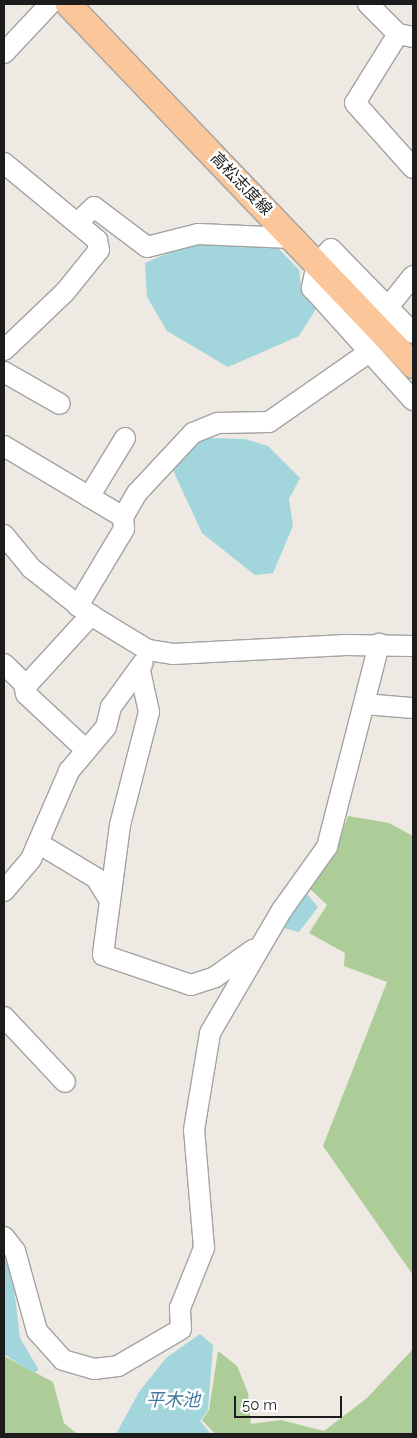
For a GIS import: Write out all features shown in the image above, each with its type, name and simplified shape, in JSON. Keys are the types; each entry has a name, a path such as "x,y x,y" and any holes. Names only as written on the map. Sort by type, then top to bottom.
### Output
{"main road":[{"name":"高松志度線","path":"68,4 413,365"}],"street":[{"path":"4,53 50,4"},
{"path":"368,4 406,35 355,103 413,168"},
{"path":"4,163 97,240 94,258 4,350"},
{"path":"77,223 94,207 147,248 198,234 292,238"},
{"path":"413,333 331,250 317,264 312,288 368,353 413,400"},
{"path":"388,307 413,276"},
{"path":"25,687 84,610 124,529 123,517 137,493 193,433 218,424 269,422 368,353"},
{"path":"4,372 60,404"},
{"path":"89,497 125,438"},
{"path":"4,446 123,517"},
{"path":"4,535 31,568 84,610 148,650 174,654 379,644 413,646"},
{"path":"4,1238 15,1251 36,1331 63,1360 94,1369 118,1366 181,1329 180,1308 204,1248 194,1130 210,1033 260,945 327,847 379,644"},
{"path":"4,891 31,859 69,771 106,727 110,707 140,671 148,650"},
{"path":"4,664 25,687 26,694 86,750"},
{"path":"140,671 149,712 120,825 102,942 103,955 110,960 191,985 215,976 260,945"},
{"path":"365,704 413,708"},
{"path":"38,843 96,878 108,897"},
{"path":"4,1017 66,1082"}],"green space":[{"path":"348,816 389,823 413,836 413,1275 323,1146 387,982 344,966 345,953 309,933 327,905 307,886 338,844"},
{"path":"413,1349 413,1434 215,1434 202,1420 209,1410 218,1351 237,1366 248,1393 251,1424 281,1420 324,1431 367,1398"},
{"path":"4,1356 53,1382 64,1423 77,1434 4,1434"}],"water":[{"path":"214,242 275,245 299,270 301,288 317,307 299,336 228,367 167,331 147,297 145,263 189,244"},
{"path":"209,438 245,439 268,446 300,478 289,499 293,526 273,573 255,575 202,533 171,466 194,443"},
{"path":"306,893 318,907 299,932 279,927"},
{"path":"4,1257 13,1279 20,1338 39,1370 33,1373 4,1354"},
{"name":"平木池","path":"200,1334 213,1345 208,1410 200,1421 211,1434 116,1434 139,1392 166,1358"}]}
